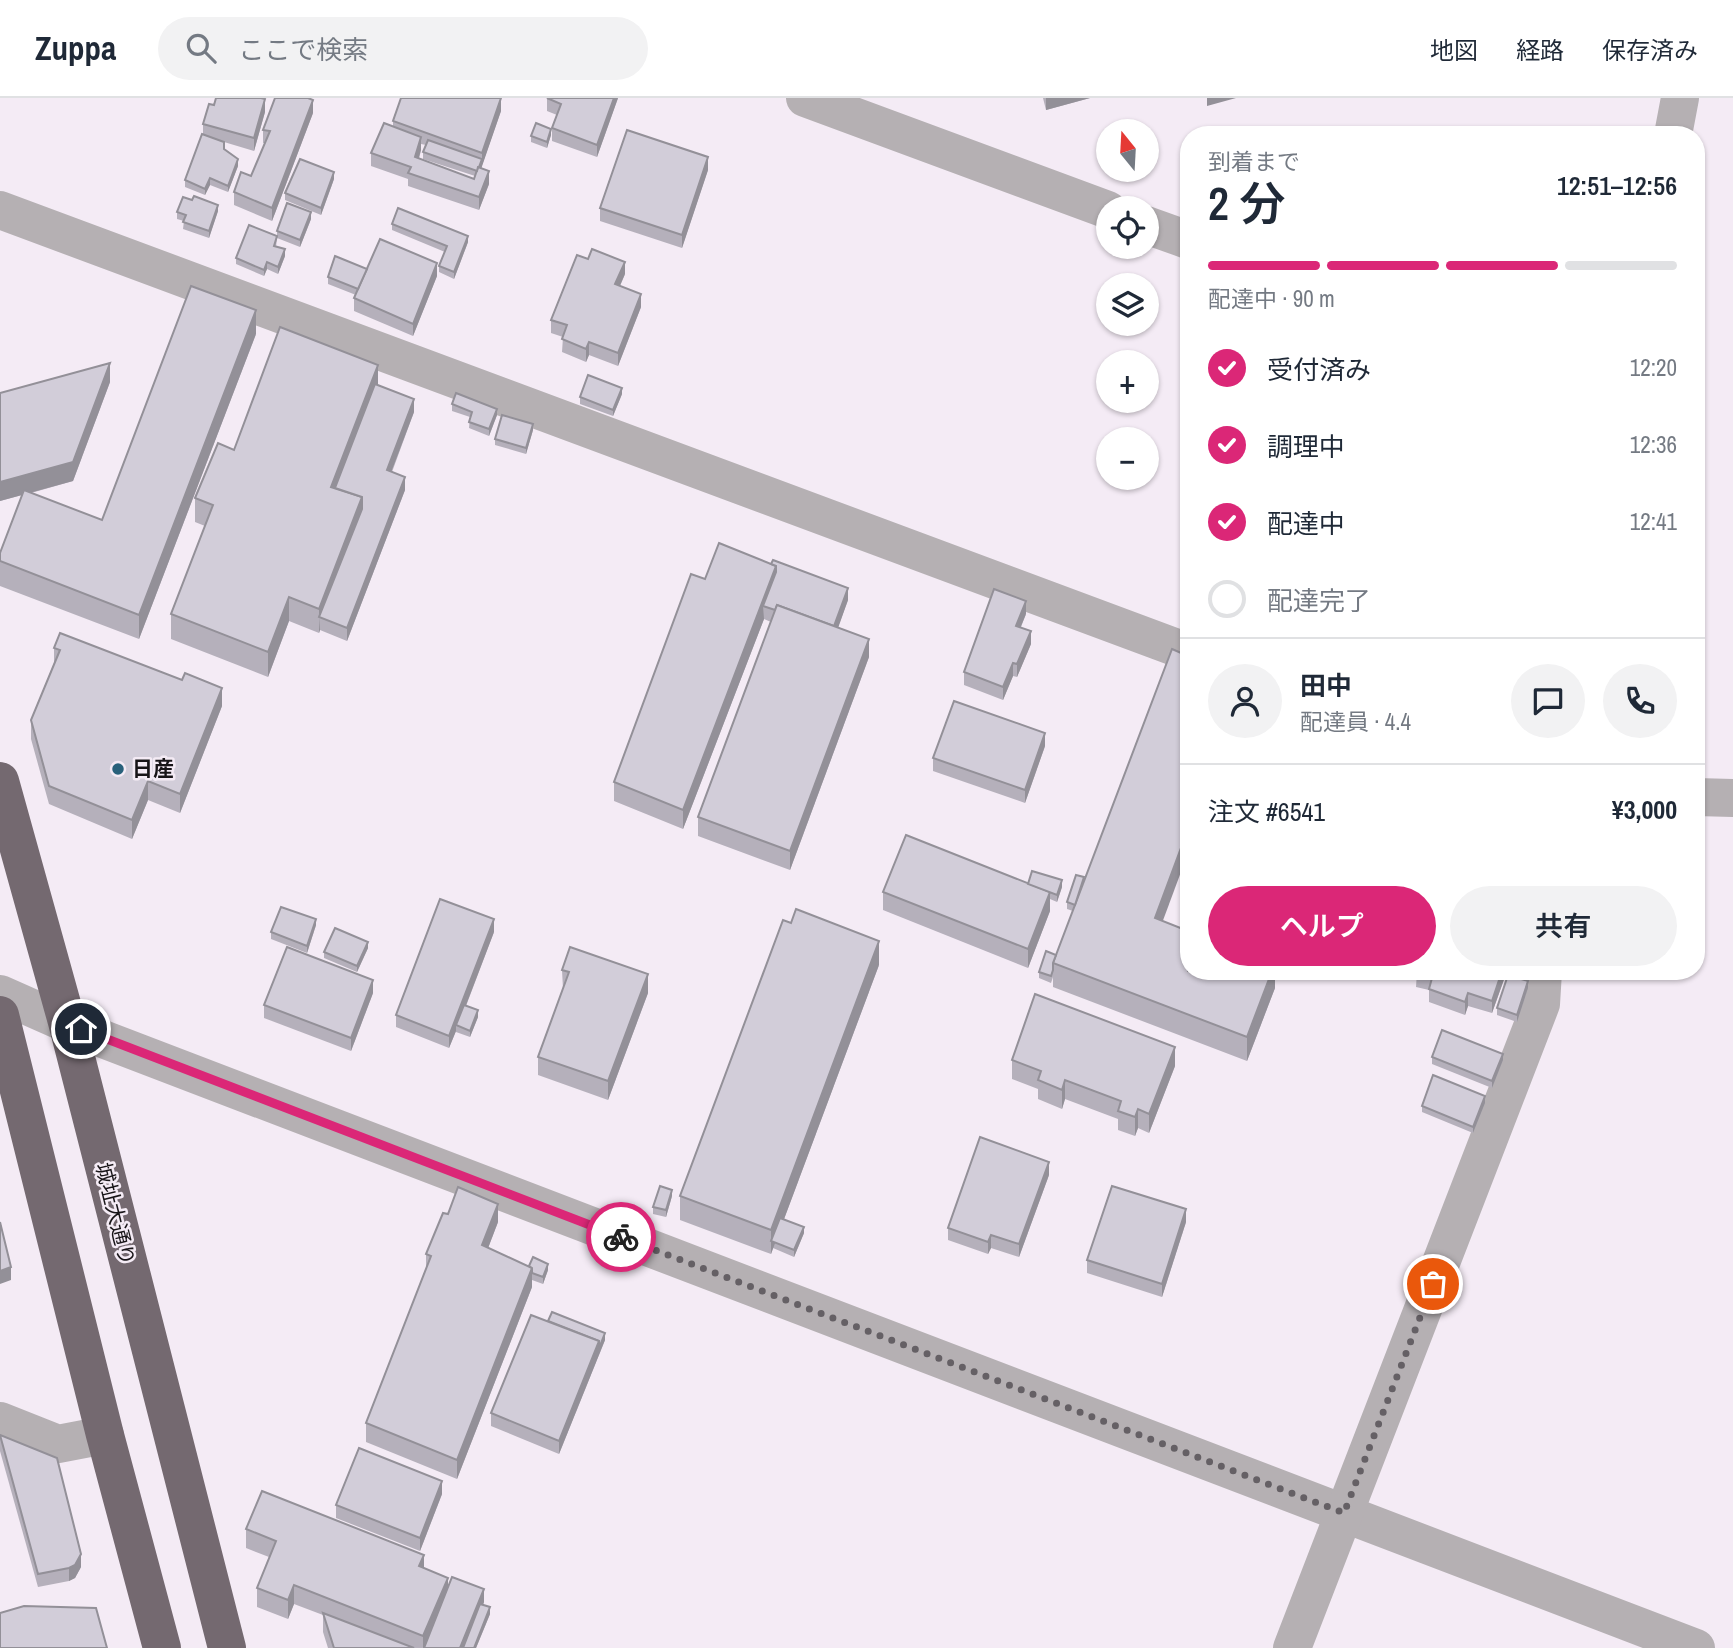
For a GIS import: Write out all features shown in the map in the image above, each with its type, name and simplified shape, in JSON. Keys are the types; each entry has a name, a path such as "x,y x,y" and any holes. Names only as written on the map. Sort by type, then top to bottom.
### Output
{"highway":[{"name":"城址大通り","path":"0,781 66,1022 227,1648"},
{"path":"0,1016 105,1435 162,1648"}],"street":[{"path":"805,98 1096,207"},
{"path":"1674,126 1679,98"},
{"path":"0,210 1180,649"},
{"path":"1159,230 1180,237"},
{"path":"1705,797 1733,798"},
{"path":"1292,1648 1541,1004 1542,980"},
{"path":"0,994 108,1041 1696,1648"},
{"path":"0,1421 58,1444 105,1435"}],"building":[{"path":"216,98 265,99 254,138 203,124 209,104 214,105"},
{"path":"275,98 313,100 272,208 234,192 241,172 251,176 270,131 263,130"},
{"path":"401,98 501,98 482,153 393,121"},
{"path":"547,98 614,98 597,145 552,128 561,104"},
{"path":"384,123 421,137 415,157 474,179 478,167 489,171 479,197 408,173 411,167 371,153"},
{"path":"536,123 551,129 547,142 531,136"},
{"path":"627,130 708,157 682,235 600,208"},
{"path":"202,134 224,142 224,149 238,159 228,186 210,178 205,189 185,180"},
{"path":"428,140 482,159 477,171 423,152"},
{"path":"300,159 334,172 321,208 285,193"},
{"path":"194,196 218,205 209,231 183,222 186,215 177,212 183,197 192,200"},
{"path":"287,203 311,212 300,240 277,231"},
{"path":"398,208 468,236 454,272 439,266 447,246 392,224"},
{"path":"249,225 277,236 274,246 285,249 278,267 267,262 264,270 236,258"},
{"path":"380,239 437,263 413,324 354,298"},
{"path":"592,249 625,262 615,284 641,294 618,353 589,342 586,349 562,339 567,325 551,320 577,255 588,259"},
{"path":"335,256 367,269 358,289 328,277"},
{"path":"191,286 256,310 139,615 0,561 0,553 24,490 102,520"},
{"path":"280,327 378,365 331,487 362,497 319,609 289,597 268,652 171,614 213,505 195,498 218,443 234,450"},
{"path":"110,363 73,462 0,482 0,393"},
{"path":"588,375 622,388 613,410 580,397"},
{"path":"375,384 414,399 387,470 405,477 347,628 319,617 362,509 362,497 335,488"},
{"path":"456,393 497,409 489,429 469,422 472,412 452,404"},
{"path":"502,415 533,424 526,448 495,439"},
{"path":"719,543 776,566 683,810 614,782 691,574 705,579"},
{"path":"773,560 848,588 834,626 777,605 775,610 763,606 776,572 776,566 771,564"},
{"path":"994,589 1026,601 1016,626 1031,631 1017,664 1013,663 1003,687 964,672"},
{"path":"777,605 869,639 790,851 698,817"},
{"name":"日産","path":"60,633 182,680 185,673 222,688 180,794 148,781 132,820 49,786 31,720 60,650 54,648"},
{"path":"1172,649 1180,652 1180,851 1155,918 1180,928 1180,980 1269,980 1247,1037 1053,963"},
{"path":"954,701 1045,733 1025,790 933,758"},
{"path":"906,835 1050,892 1028,949 883,892"},
{"path":"1032,871 1062,880 1057,895 1028,884"},
{"path":"1076,875 1084,877 1075,905 1067,902"},
{"path":"440,899 494,919 449,1036 396,1015"},
{"path":"281,907 316,919 307,946 271,932"},
{"path":"796,909 879,941 771,1230 680,1196 783,920 791,923"},
{"path":"335,928 368,942 357,966 324,952"},
{"path":"287,947 373,980 351,1038 264,1005"},
{"path":"570,947 648,974 608,1081 538,1057 569,972 562,970"},
{"path":"1046,951 1056,955 1051,976 1039,972"},
{"path":"1431,980 1499,980 1492,1001 1468,993 1465,1002 1429,989"},
{"path":"1506,980 1528,981 1517,1015 1497,1008"},
{"path":"1035,994 1175,1047 1149,1114 1138,1109 1135,1117 1118,1111 1121,1101 1065,1080 1062,1090 1038,1080 1041,1071 1012,1060"},
{"path":"464,1005 478,1010 470,1031 456,1025"},
{"path":"1442,1030 1503,1054 1492,1081 1432,1057"},
{"path":"1433,1075 1485,1096 1473,1127 1422,1106"},
{"path":"980,1137 1049,1162 1019,1244 991,1235 988,1242 948,1228"},
{"path":"660,1186 672,1190 666,1210 653,1207"},
{"path":"1112,1186 1186,1209 1162,1284 1087,1260"},
{"path":"458,1187 498,1204 482,1245 532,1268 457,1460 366,1423 431,1256 426,1254 443,1213 448,1214"},
{"path":"780,1218 804,1227 794,1250 771,1241"},
{"path":"0,1222 11,1267 0,1271"},
{"path":"533,1257 548,1264 543,1277 532,1273 529,1266"},
{"path":"552,1312 605,1333 599,1348 599,1341 548,1321"},
{"path":"531,1315 599,1341 559,1441 491,1413"},
{"path":"0,1435 57,1458 81,1554 75,1565 38,1574"},
{"path":"359,1448 442,1481 420,1538 336,1505"},
{"path":"262,1491 424,1555 419,1566 448,1578 423,1636 294,1585 288,1600 257,1588 276,1541 246,1529"},
{"path":"452,1577 484,1589 460,1648 424,1648"},
{"path":"480,1604 490,1607 474,1648 463,1648"},
{"path":"24,1606 96,1608 107,1648 0,1648 0,1613"},
{"path":"323,1613 414,1648 334,1648"}],"way so far":[{"path":"621,1237 1344,1513 1433,1284"}],"place":[{"name":"日産","path":"118,769"}],"route":[{"path":"81,1029 621,1237"}]}
